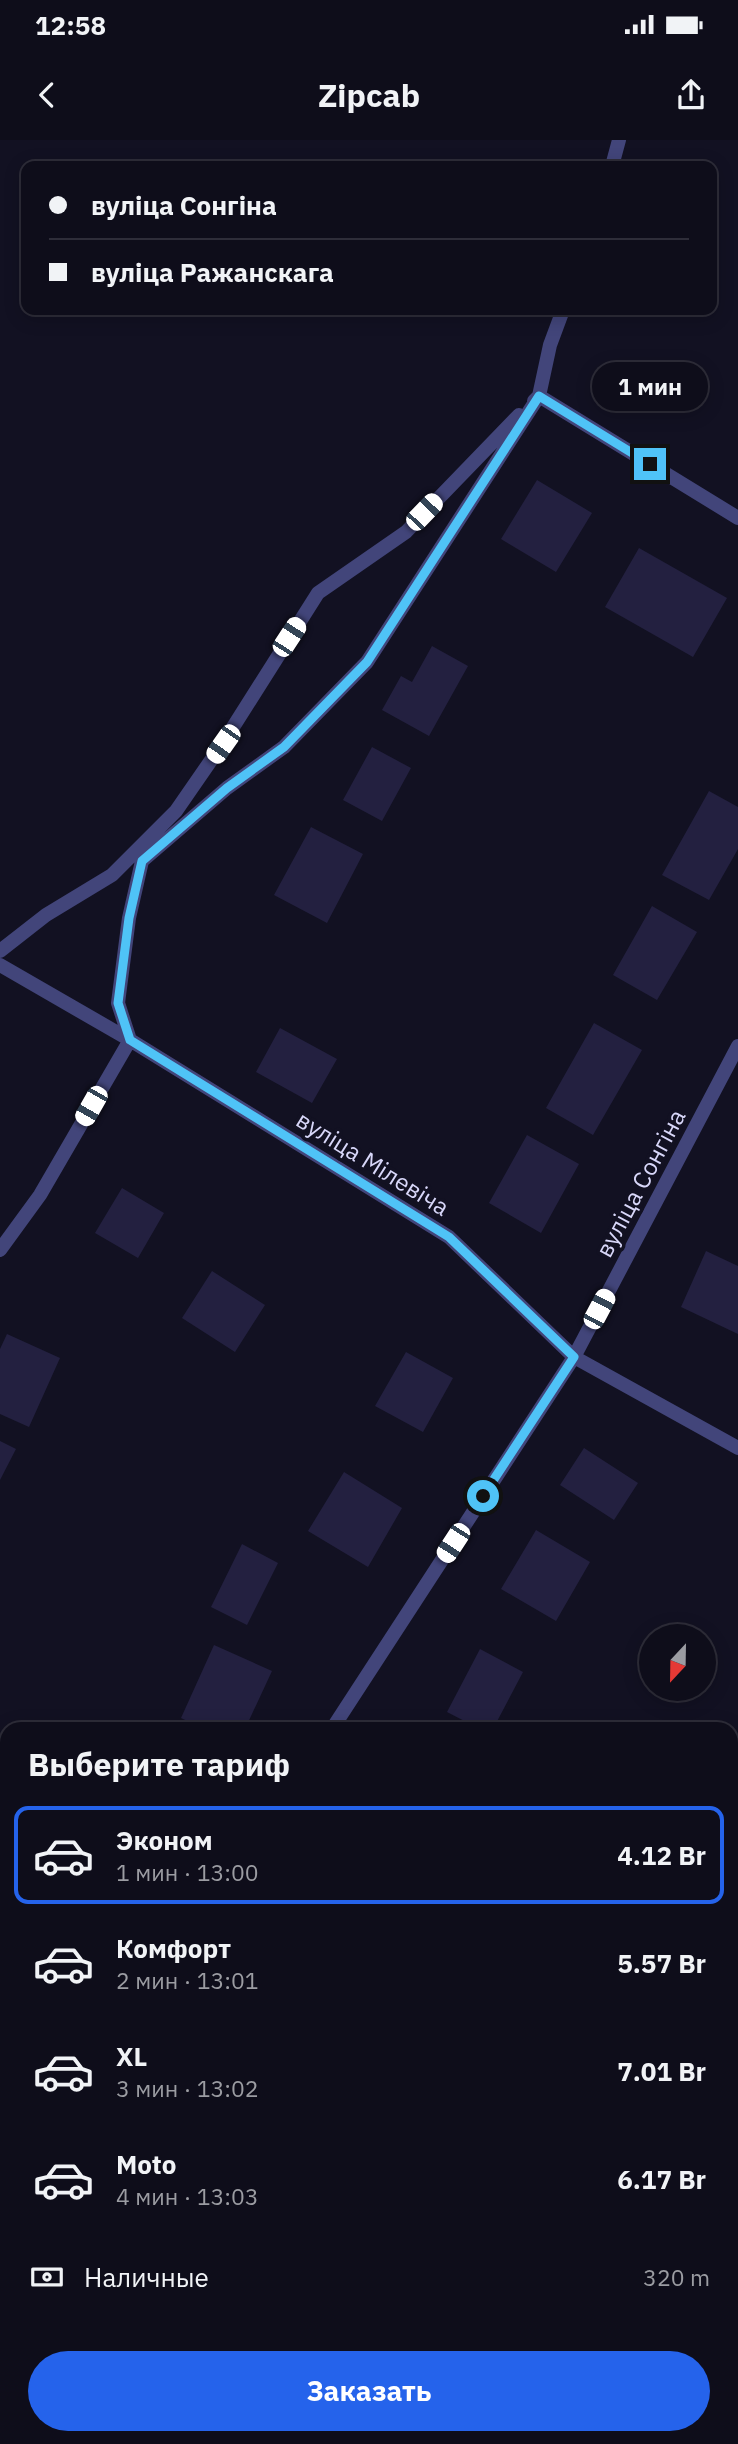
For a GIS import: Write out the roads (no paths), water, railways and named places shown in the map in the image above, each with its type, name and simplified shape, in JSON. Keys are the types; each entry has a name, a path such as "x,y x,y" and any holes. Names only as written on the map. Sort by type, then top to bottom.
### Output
{"street":[{"path":"614,161 620,140"},
{"path":"0,1250 40,1195 130,1040 118,1003 129,918 142,861 227,788 284,747 367,662 539,396 550,345 560,315"},
{"path":"539,396 738,518"},
{"path":"0,951 47,915 112,875 176,811 223,744 318,593 406,532 539,396"},
{"name":"вуліца Мілевіча","path":"0,965 130,1040 449,1237 574,1357 738,1448"},
{"name":"вуліца Сонгіна","path":"337,1722 574,1357 738,1046"}]}
